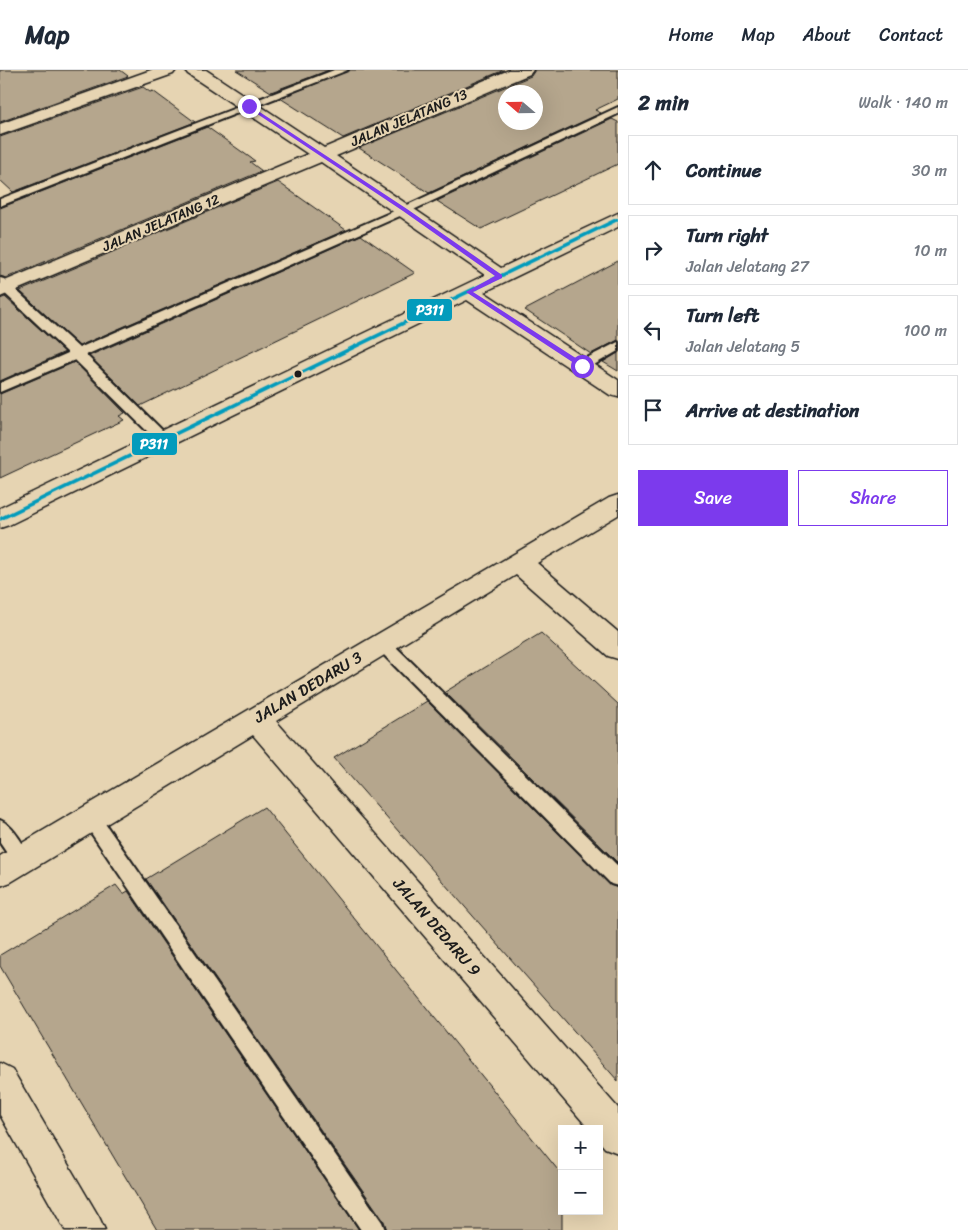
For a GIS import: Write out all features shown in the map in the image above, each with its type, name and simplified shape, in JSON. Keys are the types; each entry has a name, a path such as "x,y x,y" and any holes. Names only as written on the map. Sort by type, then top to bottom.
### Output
{"street":[{"path":"0,130 167,70"},
{"path":"194,70 405,210 500,276"},
{"name":"JALAN JELATANG 13","path":"322,155 524,70"},
{"name":"JALAN JELATANG 12","path":"2,287 322,155"},
{"path":"0,519 618,219"},
{"path":"469,292 618,390"},
{"name":"JALAN DEDARU 3","path":"11,866 256,718 618,504"},
{"path":"518,562 618,648"},
{"name":"JALAN DEDARU 9","path":"256,718 618,1135"},
{"path":"0,1081 86,1230"}],"lane":[{"path":"0,203 344,70"},
{"path":"0,388 405,210 618,110"},
{"path":"2,287 78,354 164,440"},
{"path":"582,366 618,346"},
{"path":"382,644 618,878"},
{"path":"91,818 374,1230"},
{"path":"0,828 11,866"}],"building":[{"path":"0,70 120,70 128,76 0,122"},
{"path":"236,70 329,70 271,92"},
{"path":"350,70 504,70 343,138 280,98"},
{"path":"535,70 618,70 618,99 595,110 601,113 429,193 359,148 498,90 498,130 543,130 543,85 510,85 531,76"},
{"path":"143,87 150,92 153,91 195,122 13,192 0,180 0,137"},
{"path":"612,119 618,122 618,164 481,229 437,201"},
{"path":"207,127 255,161 250,162 262,171 6,278 0,276 0,208"},
{"path":"278,182 346,230 79,346 20,291"},
{"path":"361,235 415,273 140,406 89,356"},
{"path":"618,261 618,340 591,354 525,310"},
{"path":"5,297 65,352 0,381 0,299"},
{"path":"618,353 618,371 603,362"},
{"path":"75,362 125,413 119,416 124,420 0,478 0,394"},
{"path":"541,633 618,704 618,863 445,692"},
{"path":"427,701 610,885 618,888 618,1081 334,758"},
{"path":"264,807 558,1170 558,1215 562,1215 562,1230 387,1230 384,1221 146,879"},
{"path":"116,885 123,894 128,891 359,1230 157,1230 0,966 0,955"}],"transit line":[{"name":"P311","path":"0,519 618,219"}],"route":[{"path":"249,106 500,276 469,292 582,366"}]}
